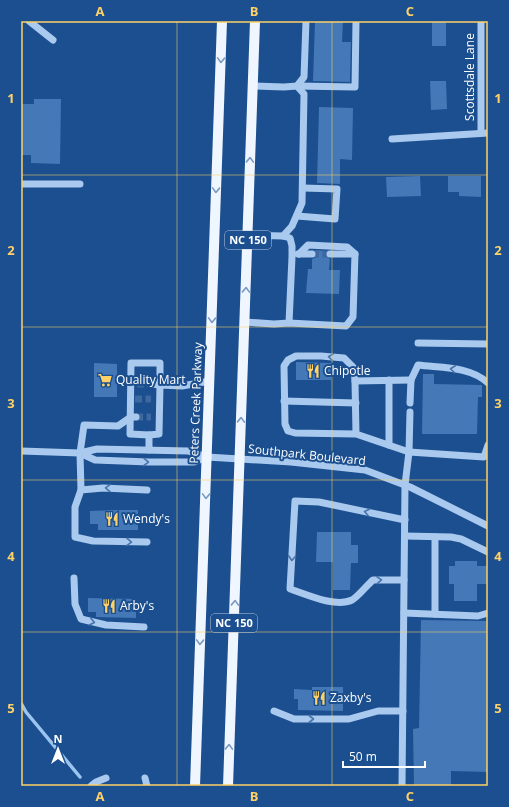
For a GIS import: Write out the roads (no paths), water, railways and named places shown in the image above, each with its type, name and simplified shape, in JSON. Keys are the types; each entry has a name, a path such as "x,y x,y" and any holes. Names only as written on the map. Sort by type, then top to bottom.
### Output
{"main road":[{"name":"Peters Creek Parkway","path":"195,786 222,21"},
{"name":"NC 150","path":"228,786 255,21"}],"street":[{"path":"29,21 53,40"},
{"path":"298,86 304,77 306,21"},
{"path":"253,86 355,87 356,21"},
{"name":"Scottsdale Lane","path":"481,21 485,133"},
{"path":"283,236 292,226 302,203 304,94 298,86"},
{"path":"392,139 485,133"},
{"path":"21,184 80,184"},
{"path":"297,216 335,219 337,189 303,188"},
{"path":"248,235 283,236 290,238 296,253 289,323"},
{"path":"296,253 308,245 347,247 355,254"},
{"path":"296,253 312,254"},
{"path":"330,254 355,254"},
{"path":"245,322 346,326 352,317 355,254"},
{"path":"418,342 488,344"},
{"path":"356,434 356,381 354,368 344,358 296,356 288,360 284,366 285,424 288,431 295,433 356,434 409,452 484,457 488,445"},
{"path":"131,363 160,363 160,385 159,434 130,434 133,417 134,384 131,363"},
{"path":"410,403 411,380 418,365 471,371 488,383"},
{"path":"389,380 389,445"},
{"path":"356,381 411,380"},
{"path":"151,384 182,386 210,381"},
{"path":"151,398 159,398"},
{"path":"284,401 356,402"},
{"path":"402,786 405,485 409,452 410,412"},
{"path":"133,417 118,426 84,425 80,453 81,490 75,507 75,537 93,541 147,542"},
{"path":"151,417 159,417"},
{"path":"149,435 149,450"},
{"name":"Southpark Boulevard","path":"21,451 80,453 97,449 188,451 207,457 291,462 365,470 405,485 488,526"},
{"name":"Southpark Boulevard","path":"80,453 95,460 149,462 194,462 207,457"},
{"path":"81,490 103,488 147,490"},
{"path":"404,580 373,580 352,600 339,603 323,600 290,589 295,501 319,502 405,520"},
{"path":"404,536 461,539 488,552"},
{"path":"435,537 435,614"},
{"path":"74,578 75,604 81,619 106,625 144,627"},
{"path":"404,613 478,616 488,613"},
{"path":"274,711 294,719 349,719 378,711 403,711"},
{"path":"91,786 106,778"},
{"path":"145,778 147,786"}],"waterway":[{"path":"21,703 26,712 80,777"}],"tunnel":[{"path":"312,254 330,254"},
{"path":"137,384 151,384"},
{"path":"135,399 151,399"},
{"path":"136,417 151,417"}],"place":[{"name":"Chipotle","path":"313,371"},
{"name":"Quality Mart","path":"105,380"},
{"name":"Wendy's","path":"112,519"},
{"name":"Arby's","path":"109,606"},
{"name":"Zaxby's","path":"319,698"}]}
